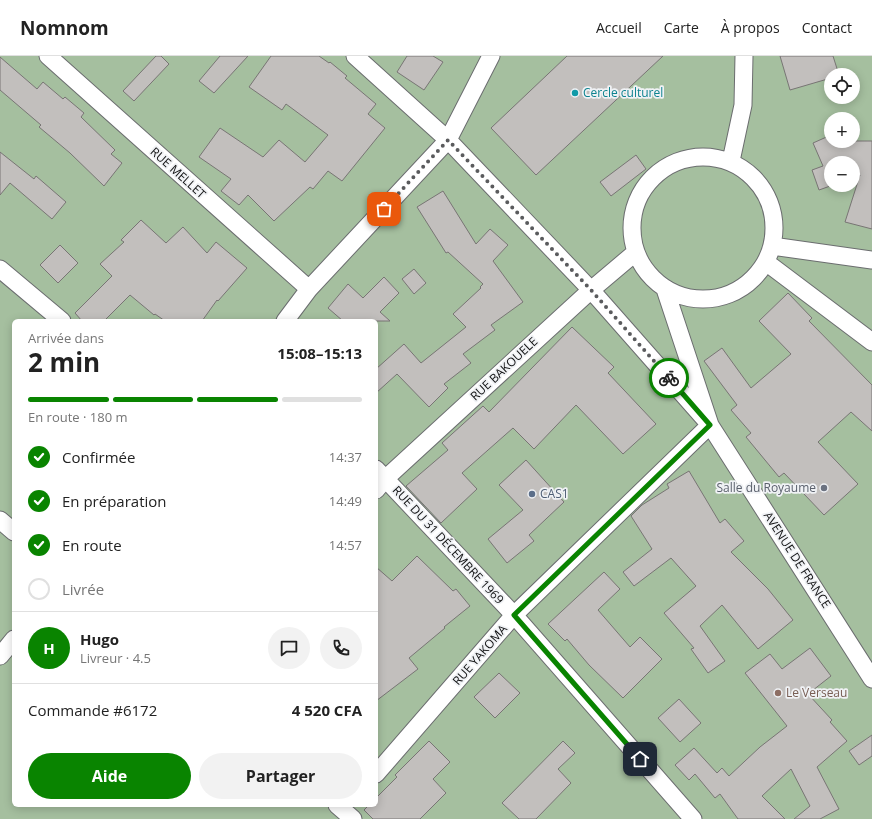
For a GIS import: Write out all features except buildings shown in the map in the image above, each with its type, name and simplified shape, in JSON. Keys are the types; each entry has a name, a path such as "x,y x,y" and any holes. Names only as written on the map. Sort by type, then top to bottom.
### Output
{"street":[{"name":"RUE MELLET","path":"48,56 309,289"},
{"name":"AVENUE DE FRANCE","path":"355,56 448,140 591,290 710,425 872,679"},
{"path":"286,319 309,289 448,140 491,56"},
{"path":"731,161 743,105 744,56"},
{"path":"690,158 710,158 731,161 752,176 767,196 774,220 772,246 766,262 752,280 732,293 710,299 687,297 665,289 648,273 636,252 632,232 634,212 641,193 654,177 670,165 690,158"},
{"path":"772,246 872,260"},
{"name":"RUE BAKOUELE","path":"379,479 591,290 636,252"},
{"path":"766,262 872,342"},
{"path":"0,268 60,319"},
{"path":"665,289 710,425"},
{"name":"RUE YAKOMA","path":"378,772 514,615 710,425"},
{"name":"RUE DU 31 DÉCEMBRE 1969","path":"379,479 514,615 693,819"},
{"path":"0,520 12,530"},
{"path":"0,656 12,641"}],"green space":[{"path":"0,56 872,56 872,819 0,819"}],"way so far":[{"path":"384,209 448,140 591,290 669,378"}],"place":[{"name":"Cercle culturel","path":"575,93"},
{"name":"Salle du Royaume","path":"824,488"},
{"name":"CAS1","path":"532,494"},
{"name":"Le Verseau","path":"778,693"}],"route":[{"path":"640,759 514,615 710,425 669,378"}]}
